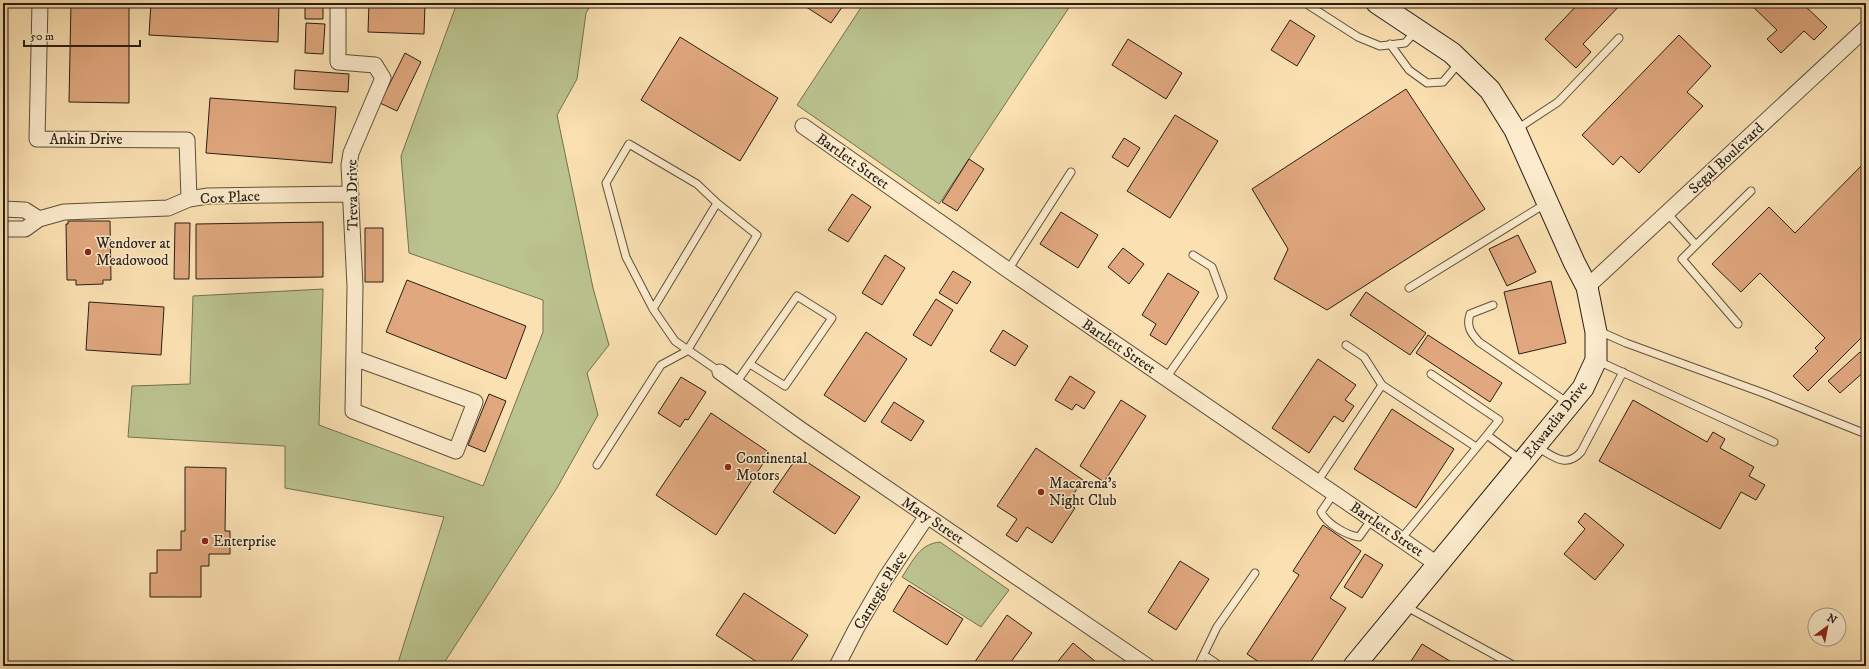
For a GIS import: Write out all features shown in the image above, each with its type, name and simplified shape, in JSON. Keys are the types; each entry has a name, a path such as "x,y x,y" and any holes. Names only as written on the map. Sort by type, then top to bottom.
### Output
{"main road":[{"name":"Edwardia Drive","path":"1354,666 1570,405 1583,388 1596,360 1596,329 1587,287 1574,262 1515,130 1490,90 1452,53 1377,3"}],"street":[{"name":"Ankin Drive","path":"40,3 37,139 188,140 190,200"},
{"name":"Treva Drive","path":"338,3 338,62 375,65 383,78 350,153 349,165 355,286 353,411 456,451 475,402 354,358"},
{"name":"Segal Boulevard","path":"1587,287 1866,28"},
{"name":"Bartlett Street","path":"803,126 1008,270 1437,564"},
{"name":"Cox Place","path":"3,228 25,229 39,219 64,212 168,208 190,200 208,196 351,194"},
{"path":"3,209 25,210 39,219"},
{"name":"Mary Street","path":"720,372 927,516 1147,666"},
{"name":"Carnegie Place","path":"837,666 856,629 885,579 927,516"}],"lane":[{"path":"1305,3 1358,37 1380,46 1405,42 1417,30"},
{"path":"1515,130 1558,102 1619,38"},
{"path":"1390,44 1409,70 1427,83 1444,82 1460,61"},
{"path":"597,465 661,365 687,351 757,235 717,203 698,184 629,144 606,183 626,257 652,309 675,341 687,351 720,372"},
{"path":"1008,270 1070,172"},
{"path":"1738,324 1682,260 1751,191"},
{"path":"1409,288 1547,202"},
{"path":"652,309 717,203"},
{"path":"1667,213 1696,245"},
{"path":"1166,378 1223,297 1212,267 1193,255"},
{"path":"736,383 796,296 832,318 785,386 750,364"},
{"path":"1493,305 1470,314 1467,322 1470,332 1479,342 1570,405"},
{"path":"1596,329 1626,343 1766,394 1866,434"},
{"path":"1346,345 1364,357 1382,385 1476,447"},
{"path":"1596,360 1774,442"},
{"path":"1487,435 1529,454 1568,461 1576,458 1581,452 1623,372"},
{"path":"1401,539 1499,420 1431,374"},
{"path":"1317,482 1382,385"},
{"path":"1334,493 1321,512 1339,528 1351,536 1359,537 1372,520"},
{"path":"1198,666 1217,628 1255,573"},
{"path":"1403,605 1515,666"},
{"path":"1204,655 1220,666"}],"green space":[{"path":"457,3 592,3 586,13 577,79 557,115 593,288 609,345 587,373 598,415 557,488 442,666 397,666 444,517 285,488 285,446 128,437 132,386 190,384 193,296 323,289 319,425 483,486 543,332 543,300 409,253 401,156"},
{"path":"864,3 1072,3 939,204 797,105"},
{"path":"940,542 1009,590 981,627 902,577 917,554 927,546"}],"building":[{"path":"71,3 129,3 129,103 69,102"},
{"path":"151,3 279,3 278,42 149,35"},
{"path":"305,3 323,3 323,19 305,19"},
{"path":"369,3 425,3 424,34 368,32"},
{"path":"800,3 845,3 831,23"},
{"path":"1579,3 1622,3 1583,44 1591,52 1576,68 1545,39"},
{"path":"1749,3 1802,3 1827,27 1814,40 1804,31 1781,53 1767,39 1777,30"},
{"path":"1290,20 1315,36 1297,66 1271,50"},
{"path":"306,23 325,24 323,54 305,53"},
{"path":"1679,35 1711,66 1687,92 1703,106 1639,173 1621,156 1613,165 1582,135"},
{"path":"680,37 778,98 740,161 641,100"},
{"path":"1128,39 1182,73 1166,99 1112,65"},
{"path":"405,53 421,62 397,111 380,103"},
{"path":"295,70 349,74 348,92 294,89"},
{"path":"1406,89 1485,209 1327,310 1274,279 1288,249 1252,189"},
{"path":"210,98 336,107 332,163 206,153"},
{"path":"1175,115 1218,141 1170,218 1127,191"},
{"path":"1124,138 1140,148 1128,167 1112,157"},
{"path":"969,159 984,169 957,211 942,202"},
{"path":"1866,161 1866,333 1808,391 1793,376 1818,351 1815,348 1825,338 1760,273 1741,292 1712,264 1769,207 1795,233"},
{"path":"852,194 871,207 848,242 828,230"},
{"path":"1061,212 1098,235 1078,268 1040,244"},
{"name":"Wendover at Meadowood","path":"68,221 110,221 111,280 103,280 103,284 76,285 76,280 67,280 66,224 68,224"},
{"path":"323,222 323,277 196,279 196,224"},
{"path":"175,223 190,223 189,279 174,279"},
{"path":"365,228 383,228 383,282 365,282"},
{"path":"1518,235 1536,272 1507,286 1489,249"},
{"path":"1123,248 1144,264 1129,284 1108,267"},
{"path":"885,255 905,268 882,305 862,293"},
{"path":"953,271 971,282 957,304 939,293"},
{"path":"1168,273 1199,292 1166,345 1150,335 1156,324 1142,315"},
{"path":"407,280 526,326 506,379 386,332"},
{"path":"1551,281 1566,343 1519,354 1504,292"},
{"path":"1366,292 1426,333 1410,355 1350,315"},
{"path":"936,299 953,310 931,346 913,335"},
{"path":"89,302 164,307 161,355 86,350"},
{"path":"1003,330 1028,346 1015,366 990,351"},
{"path":"866,332 907,359 865,422 824,395"},
{"path":"1428,335 1502,383 1490,402 1416,353"},
{"path":"1860,352 1866,358 1866,370 1840,393 1828,381"},
{"path":"1318,359 1356,385 1345,400 1354,406 1343,422 1334,416 1309,453 1272,428"},
{"path":"1070,376 1095,392 1084,409 1076,404 1072,410 1055,400"},
{"path":"681,377 706,392 688,420 685,419 680,427 658,413"},
{"path":"489,394 506,401 485,452 468,445"},
{"path":"1121,400 1146,416 1104,482 1080,466"},
{"path":"1633,400 1707,442 1713,432 1725,439 1720,448 1754,467 1749,476 1765,485 1756,500 1741,492 1720,529 1599,461"},
{"path":"894,402 924,421 911,441 881,422"},
{"path":"1392,409 1454,449 1416,508 1354,469"},
{"path":"711,413 770,453 716,535 656,495"},
{"name":"Macarena’s Night Club","path":"1036,448 1083,480 1067,504 1075,508 1052,543 1027,527 1017,542 1006,535 1017,519 997,506"},
{"path":"798,456 860,497 835,534 773,492"},
{"name":"Enterprise","path":"185,467 226,468 225,531 230,531 230,554 209,554 209,566 201,566 201,597 150,597 150,573 157,573 157,550 181,550 181,531 185,531"},
{"path":"1585,513 1624,545 1595,580 1564,554 1585,529 1578,522"},
{"path":"1323,525 1361,551 1330,598 1346,608 1308,666 1265,666 1247,654 1299,575 1293,571"},
{"path":"1365,554 1383,565 1362,598 1344,587"},
{"path":"1180,561 1209,579 1176,630 1148,612"},
{"path":"909,585 963,619 947,645 893,611"},
{"path":"744,593 808,635 788,666 763,666 716,635"},
{"path":"1007,615 1032,633 1008,666 972,666"},
{"path":"1073,643 1096,662 1093,666 1054,666"},
{"path":"1422,644 1458,666 1408,666"}],"place":[{"name":"Wendover at Meadowood","path":"88,252"},
{"name":"Continental Motors","path":"728,467"},
{"name":"Macarena’s Night Club","path":"1041,492"},
{"name":"Enterprise","path":"205,541"}]}
